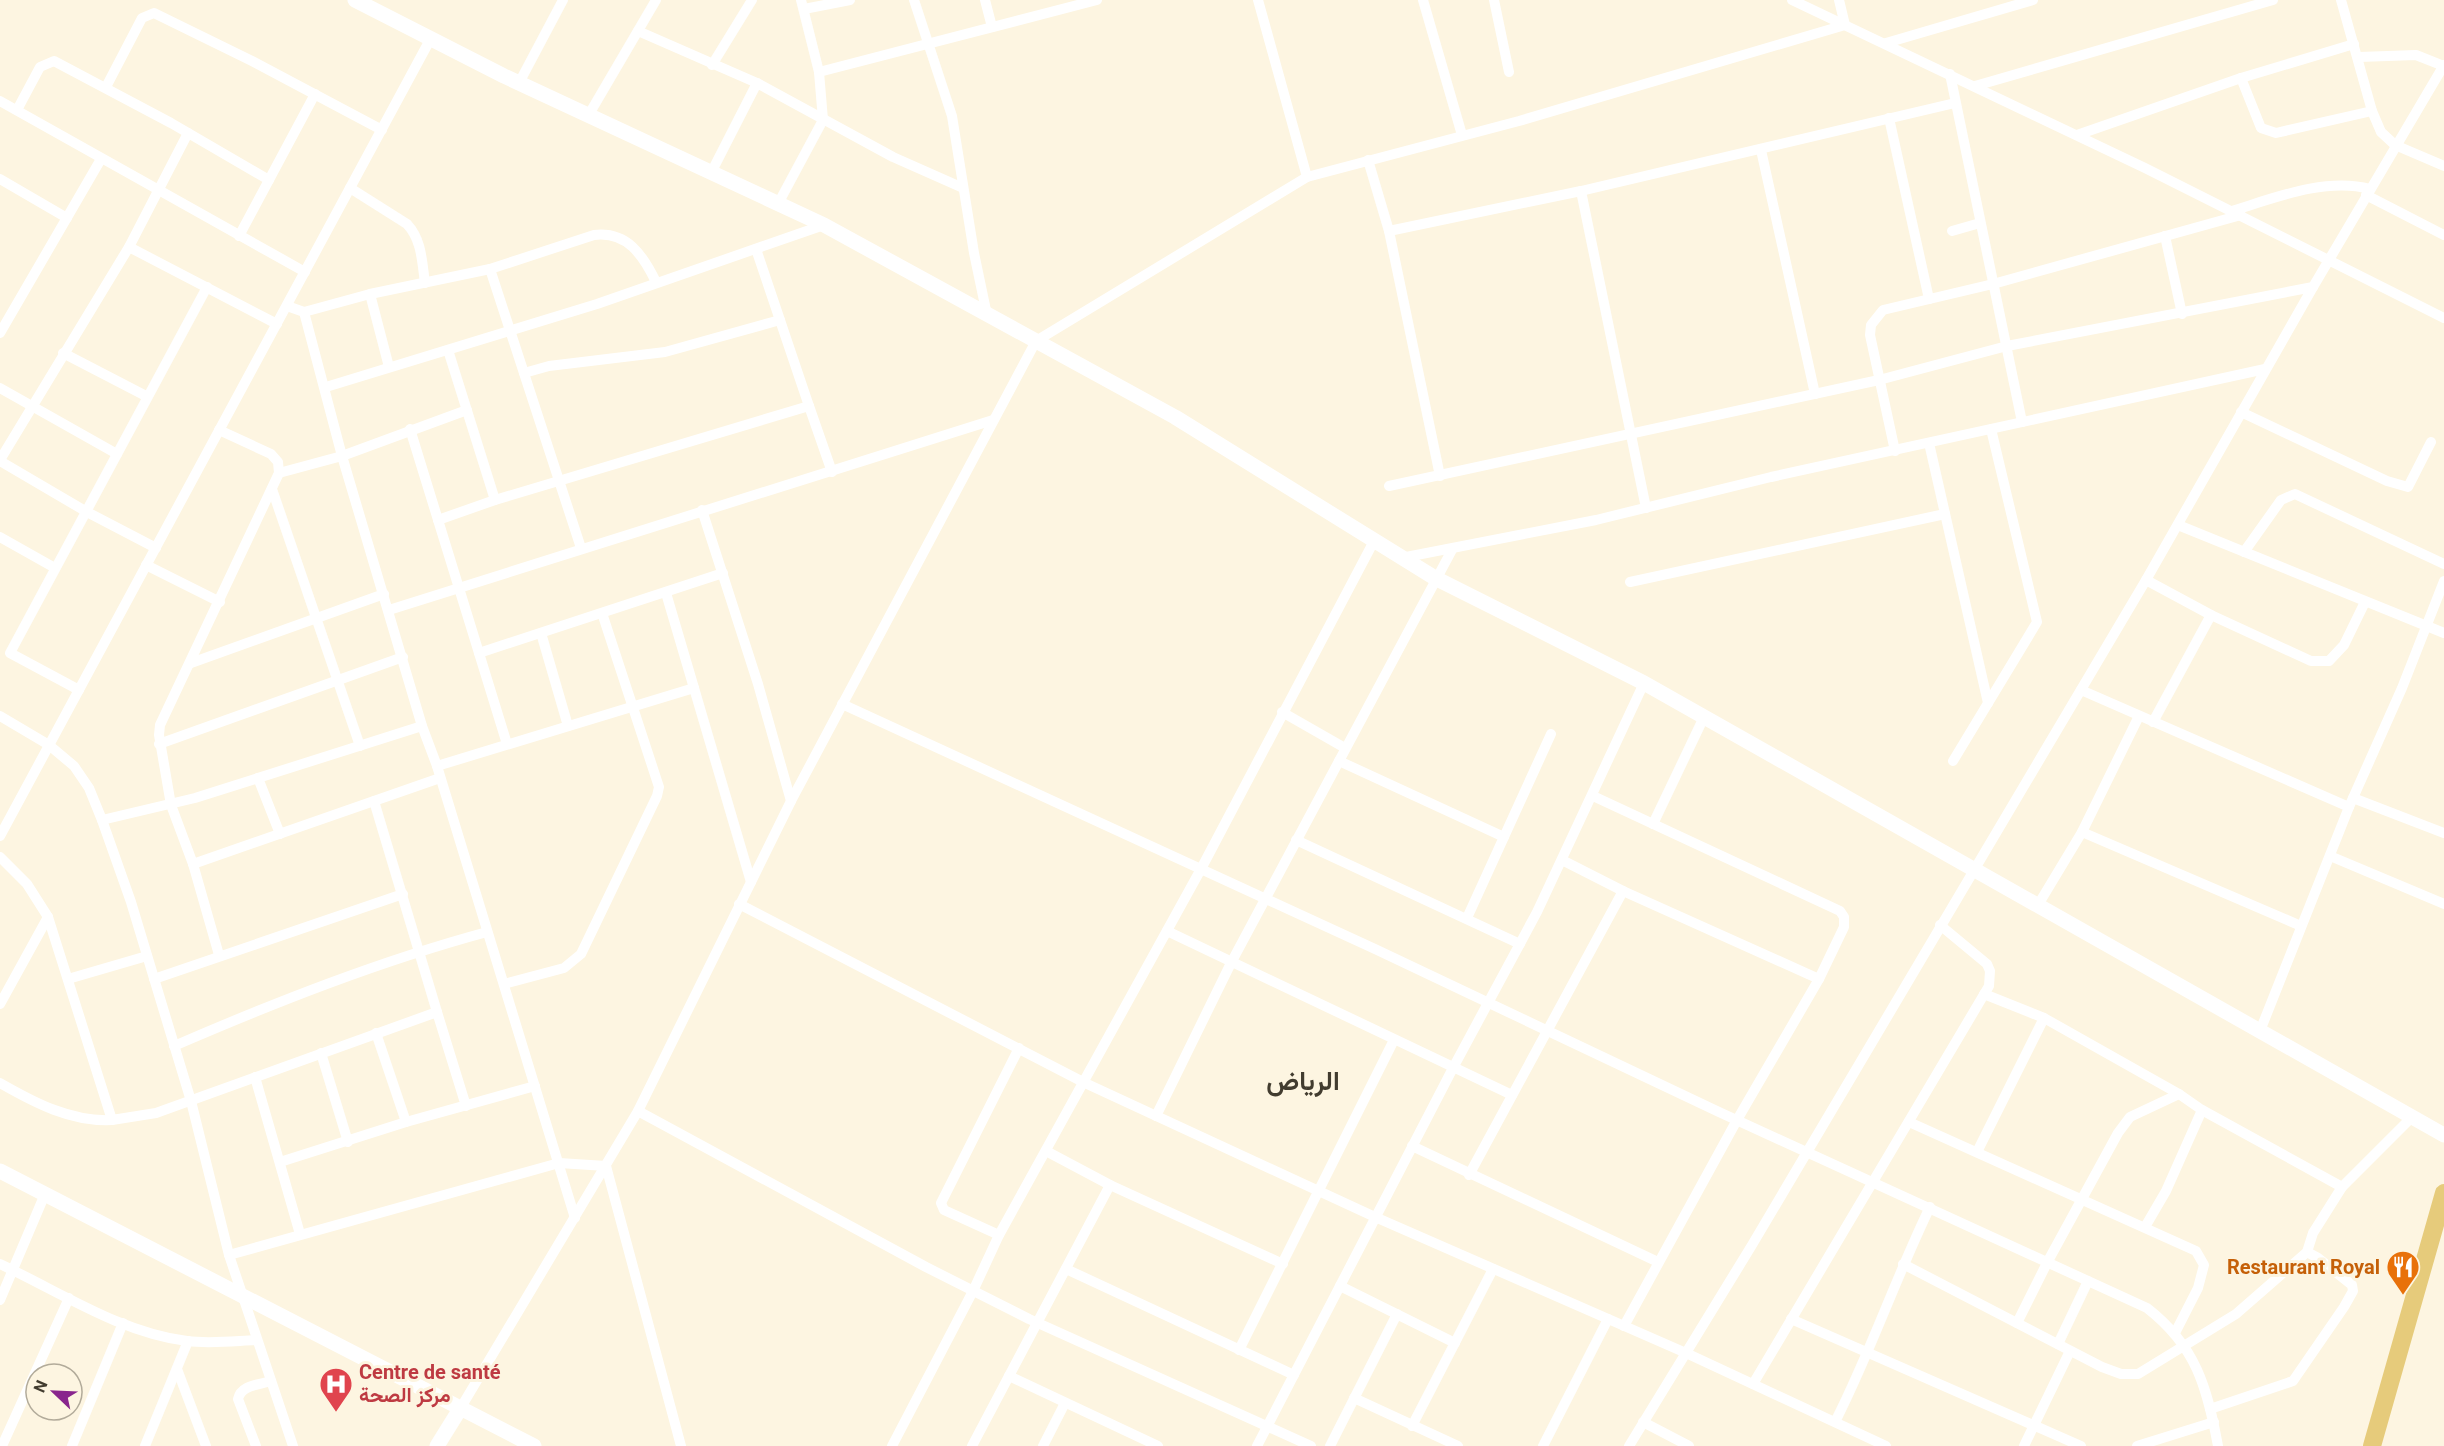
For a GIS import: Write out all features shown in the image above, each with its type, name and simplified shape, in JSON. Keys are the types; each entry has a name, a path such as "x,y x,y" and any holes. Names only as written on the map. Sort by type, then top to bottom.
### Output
{"main road":[{"path":"2372,1446 2444,1192"}],"street":[{"path":"355,0 519,83 779,201 824,225 1175,417 1435,578 1644,683 2444,1135"},
{"path":"519,83 563,0"},
{"path":"588,116 656,0"},
{"path":"712,65 752,0"},
{"path":"779,201 823,120 819,72 802,5 850,0"},
{"path":"914,0 952,116 987,315"},
{"path":"985,0 992,27"},
{"path":"819,72 1097,0"},
{"path":"1258,0 1307,177"},
{"path":"1423,0 1462,135"},
{"path":"1494,0 1509,72"},
{"path":"1792,0 2078,135 2329,258 2444,318"},
{"path":"1839,0 1845,25"},
{"path":"1886,43 2033,0"},
{"path":"1975,86 2273,0"},
{"path":"2342,0 2372,111 2381,132 2395,145 2444,166"},
{"path":"106,87 142,18 154,13 382,130"},
{"path":"437,1446 638,1111 791,801 1036,341 1307,177 1845,25"},
{"path":"638,31 757,83 893,157 963,188"},
{"path":"0,836 431,38"},
{"path":"2078,135 2241,78 2354,44"},
{"path":"1629,1446 2146,580 2329,258 2444,66 2416,55 2359,57"},
{"path":"17,110 40,67 48,63 64,64 269,180"},
{"path":"1950,74 2022,422"},
{"path":"2241,78 2261,128 2276,133 2315,126 2372,111"},
{"path":"712,171 757,83"},
{"path":"239,236 315,94"},
{"path":"0,101 157,192 305,272"},
{"path":"1389,231 1581,191 1955,103"},
{"path":"1889,118 1929,299"},
{"path":"156,548 87,512 0,460 129,246 188,133"},
{"path":"1761,150 1815,394"},
{"path":"0,333 101,159"},
{"path":"1368,160 1389,231 1440,476"},
{"path":"0,179 67,218"},
{"path":"1895,451 1870,335 1876,317 1883,310 1993,284 2165,236 2322,188 2358,186 2444,236"},
{"path":"350,188 407,224 414,232 420,246 424,283"},
{"path":"1581,191 1646,508"},
{"path":"1952,231 1980,223"},
{"path":"326,387 510,331 824,225"},
{"path":"287,306 304,312 370,294 490,269 594,235 607,234 622,239 644,256 656,282"},
{"path":"2165,236 2182,314"},
{"path":"129,246 277,324"},
{"path":"756,249 832,472"},
{"path":"490,269 581,548"},
{"path":"10,653 87,512 146,396 207,287"},
{"path":"1389,486 1879,380 2007,346 2313,287"},
{"path":"370,294 389,367"},
{"path":"304,312 326,387 342,456 422,726 437,766 575,1218"},
{"path":"524,372 549,366 665,352 780,320"},
{"path":"448,350 495,500"},
{"path":"63,353 146,396"},
{"path":"1401,558 1646,508 2265,369"},
{"path":"0,388 117,454"},
{"path":"438,520 495,500 809,406"},
{"path":"279,473 342,456 410,429 467,410"},
{"path":"2241,412 2387,481 2408,487 2432,442"},
{"path":"389,610 993,420"},
{"path":"410,429 507,744"},
{"path":"1953,761 2037,622 1991,429"},
{"path":"219,430 271,454 278,462 279,473 160,725 159,744 171,805 193,864 219,955"},
{"path":"1929,443 1988,703"},
{"path":"272,489 360,746"},
{"path":"2244,552 2281,500 2295,494 2444,564"},
{"path":"702,510 791,801"},
{"path":"1630,582 1945,514"},
{"path":"2178,525 2444,633"},
{"path":"0,537 55,568"},
{"path":"892,1446 973,1291 999,1235 1167,932 1374,541"},
{"path":"1156,1116 1231,963 1453,548"},
{"path":"146,565 220,602"},
{"path":"479,653 723,573"},
{"path":"2146,580 2211,615 2312,661 2329,661 2344,645 2365,602"},
{"path":"2260,1031 2351,802 2444,581"},
{"path":"666,593 751,882"},
{"path":"191,663 384,594"},
{"path":"504,984 564,968 581,954 653,809 659,787 602,613"},
{"path":"2153,722 2211,615"},
{"path":"541,633 568,726"},
{"path":"0,647 79,690"},
{"path":"159,744 403,657"},
{"path":"1257,1446 1412,1146 1520,944 1593,796 1644,683"},
{"path":"437,766 694,688"},
{"path":"2081,690 2153,722 2351,802 2444,833"},
{"path":"842,704 2147,1308 2186,1346 2199,1370 2214,1422 2218,1446"},
{"path":"1282,712 1346,748"},
{"path":"0,716 49,745 74,766 89,788 102,820 147,956 191,1101 229,1255 242,1298 293,1446"},
{"path":"2038,906 2082,831 2139,716"},
{"path":"1653,824 1704,717"},
{"path":"102,820 171,805 422,726"},
{"path":"1467,918 1551,734"},
{"path":"1339,761 1504,837"},
{"path":"258,778 280,834"},
{"path":"193,864 440,778"},
{"path":"1593,796 1840,911 1844,918 1844,927 1819,979 1737,1120 1624,1326"},
{"path":"374,801 466,1106"},
{"path":"2082,831 2301,926"},
{"path":"1296,840 1520,944"},
{"path":"2330,856 2444,904"},
{"path":"0,857 27,884 48,917 112,1120"},
{"path":"1562,860 1623,891 1819,979"},
{"path":"1470,1175 1623,891"},
{"path":"154,979 403,894"},
{"path":"739,904 1085,1083 1375,1217 1836,1420 1886,1446"},
{"path":"0,1004 4,982 48,917"},
{"path":"1753,1384 1984,994 1990,979 1987,964 1940,925"},
{"path":"174,1046 267,1006 421,952 488,932"},
{"path":"1167,932 1512,1095"},
{"path":"68,979 147,956"},
{"path":"1984,994 2044,1018 2179,1094 2202,1110 2342,1186"},
{"path":"0,1083 29,1099 75,1118 91,1121 112,1120 156,1113 438,1012"},
{"path":"1977,1152 2044,1018"},
{"path":"375,1033 406,1122"},
{"path":"1239,1350 1394,1040"},
{"path":"999,1235 944,1210 941,1203 1019,1048"},
{"path":"321,1053 348,1142"},
{"path":"255,1077 300,1234"},
{"path":"280,1162 406,1122 535,1086"},
{"path":"2017,1323 2118,1133 2130,1117 2179,1094"},
{"path":"2145,1227 2166,1191 2202,1110"},
{"path":"638,1111 1037,1323 1311,1446"},
{"path":"1902,1264 2070,1351 2121,1374 2138,1374 2236,1314 2307,1252 2313,1233 2342,1186 2412,1117"},
{"path":"1909,1122 2196,1251 2204,1265 2198,1288 2175,1333"},
{"path":"1412,1146 1658,1262"},
{"path":"1046,1151 1110,1185 1282,1264"},
{"path":"229,1255 559,1163 606,1166"},
{"path":"606,1166 681,1446"},
{"path":"0,1171 242,1298 534,1446"},
{"path":"972,1446 1110,1185"},
{"path":"0,1300 45,1194"},
{"path":"1836,1420 1902,1264 1930,1208"},
{"path":"2210,1409 2292,1381 2344,1307 2353,1292 2352,1284 2307,1252"},
{"path":"0,1264 123,1323 160,1336 188,1341 257,1340"},
{"path":"1066,1269 1294,1375"},
{"path":"1412,1426 1493,1269"},
{"path":"2058,1344 2088,1281"},
{"path":"1340,1286 1455,1343"},
{"path":"15,1446 2,1443 69,1298"},
{"path":"1330,1446 1396,1314"},
{"path":"1543,1446 1608,1319"},
{"path":"1791,1319 2036,1424 2081,1446"},
{"path":"72,1446 123,1323"},
{"path":"145,1446 188,1341"},
{"path":"2024,1446 2070,1351"},
{"path":"177,1369 206,1446"},
{"path":"1009,1376 1158,1446"},
{"path":"256,1446 238,1399 239,1393 245,1388 271,1381"},
{"path":"1354,1398 1458,1446"},
{"path":"1043,1446 1065,1403"},
{"path":"1643,1422 1689,1446"},
{"path":"2137,1446 2214,1422"}],"place":[{"name":"Restaurant Royal","path":"2403,1296"},
{"name":"Centre de santé مركز الصحة","path":"336,1413"}],"district":[{"name":"الرياض","path":"1303,1081"}]}
